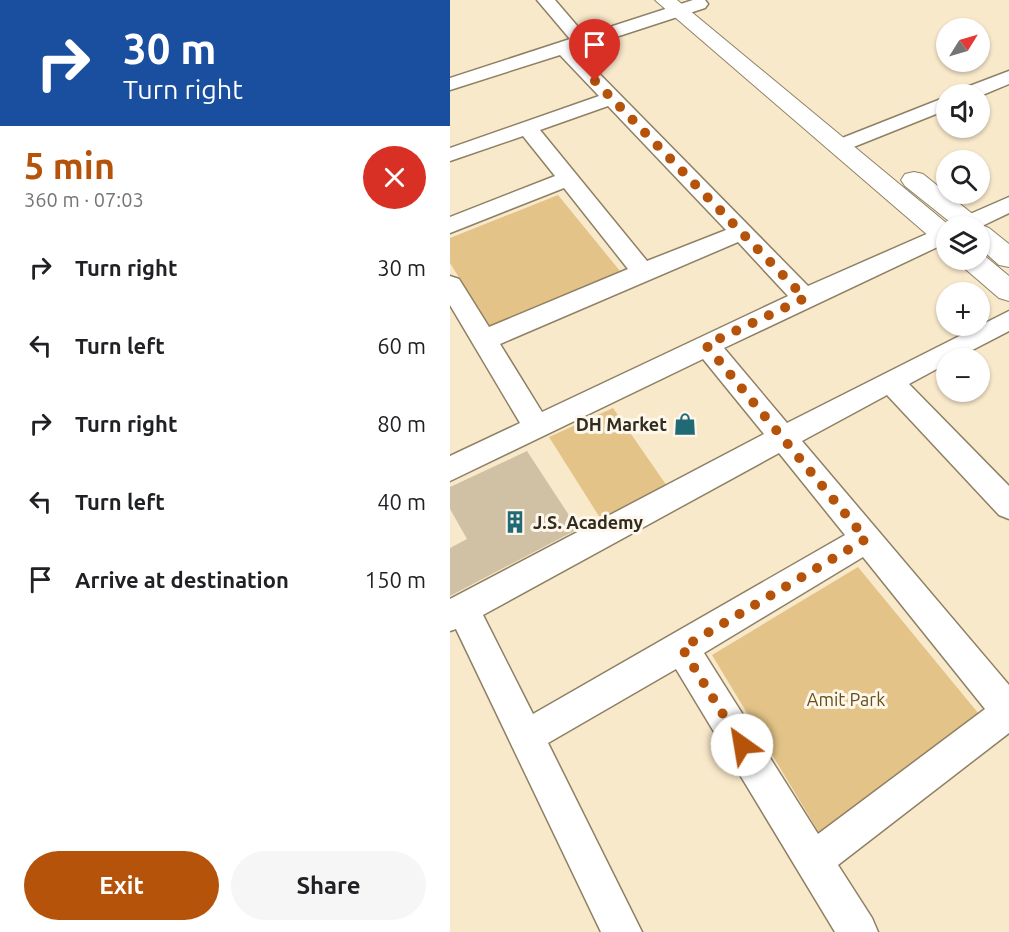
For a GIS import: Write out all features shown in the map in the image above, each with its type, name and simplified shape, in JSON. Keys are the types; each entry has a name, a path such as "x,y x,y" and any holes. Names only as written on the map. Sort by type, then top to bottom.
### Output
{"street":[{"path":"546,0 572,44 611,98 805,298"},
{"path":"450,84 684,4"},
{"path":"684,4 839,146 939,216"},
{"path":"684,4 880,152 945,216"},
{"path":"990,85 1009,77"},
{"path":"450,155 611,98"},
{"path":"839,146 880,152 936,110"},
{"path":"527,128 643,273"},
{"path":"450,225 568,179"},
{"path":"987,216 1009,204"},
{"path":"484,340 741,232"},
{"path":"450,469 805,298 936,241"},
{"path":"990,248 1009,258"},
{"path":"985,270 1009,291"},
{"path":"450,285 536,426"},
{"path":"621,932 525,736 456,613 782,438 1009,320"},
{"path":"706,345 1009,712 813,861"},
{"path":"890,381 1009,506"},
{"path":"525,736 682,648 866,539"},
{"path":"682,648 858,932"}],"green space":[{"path":"558,195 620,271 490,328 450,263 450,238"},
{"path":"613,408 667,486 602,521 549,437"},
{"name":"Amit Park","path":"858,567 983,719 824,841 712,655"}],"building":[{"name":"J.S. Academy","path":"527,451 578,529 450,596 450,548 467,539 450,509 450,487"}],"place":[{"name":"DH Market","path":"685,424"},
{"name":"J.S. Academy","path":"515,522"}],"route":[{"path":"595,81 805,298 706,345 866,539 682,648 742,745"}]}
